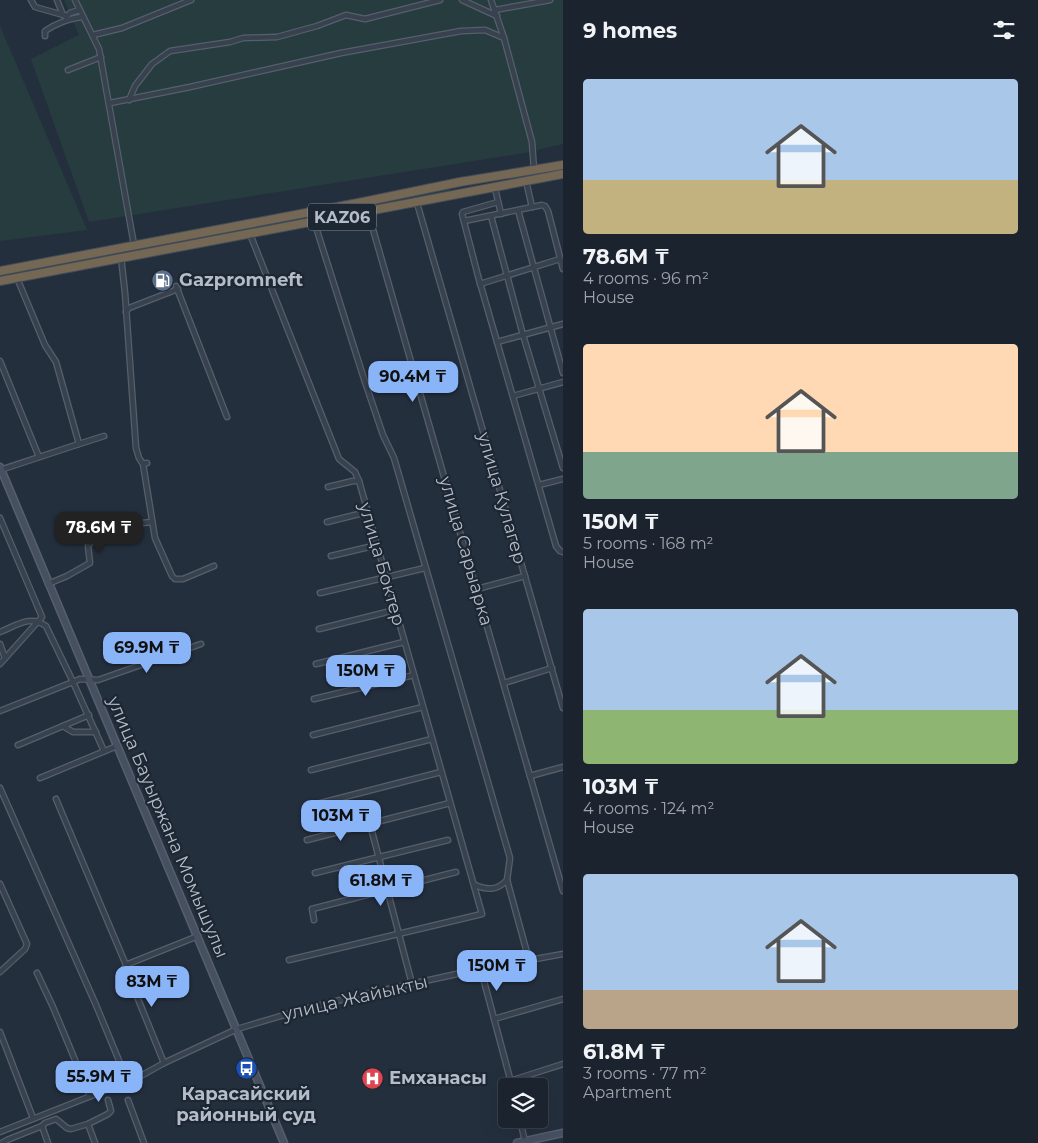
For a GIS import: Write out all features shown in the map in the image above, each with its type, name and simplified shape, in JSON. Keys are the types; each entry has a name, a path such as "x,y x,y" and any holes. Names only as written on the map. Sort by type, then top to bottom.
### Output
{"highway":[{"name":"KАZ06","path":"0,270 460,182 563,165"},
{"name":"KАZ06","path":"0,281 563,174"},
{"path":"460,182 463,194"},
{"path":"206,232 207,242"}],"street":[{"path":"31,0 35,7 65,15 79,10"},
{"path":"57,0 65,15 63,22"},
{"path":"75,0 93,35 101,57 134,245"},
{"path":"93,35 122,28 191,0"},
{"path":"128,100 135,86 152,64 170,51 230,42 243,38 278,37 346,15 365,19 440,0"},
{"path":"462,0 497,16"},
{"path":"491,0 504,38 532,142 534,170"},
{"path":"495,10 550,0"},
{"path":"45,36 45,31 63,22 83,17"},
{"path":"110,103 341,54 461,31 485,30 504,38"},
{"path":"68,70 101,57"},
{"path":"526,182 532,207"},
{"path":"495,188 501,214"},
{"path":"498,202 462,212 462,214 480,284 556,546 563,552"},
{"name":"улица Кулагер","path":"417,203 563,708"},
{"path":"464,221 542,204 545,206 563,268"},
{"path":"518,210 563,373"},
{"name":"улица Сарыарка","path":"368,212 563,891"},
{"path":"491,216 523,335 563,468"},
{"path":"314,221 364,379 383,435 394,458 510,858 506,880 502,886 494,889 474,885"},
{"name":"улица Боктер","path":"250,234 339,459 355,472 359,481 481,909 482,914 398,933"},
{"path":"121,257 136,448 139,458 145,463 155,538 175,579 183,579 214,566"},
{"path":"480,284 560,259"},
{"path":"17,278 44,345 56,362 79,444"},
{"path":"126,312 129,308 177,287 226,417"},
{"path":"497,342 563,324"},
{"path":"0,361 39,457"},
{"path":"513,396 563,382"},
{"path":"0,469 104,436"},
{"name":"улица Бауыржана Момышулы","path":"0,469 237,1029 260,1091 284,1143"},
{"path":"539,485 563,479"},
{"path":"328,487 353,480 359,481"},
{"path":"327,522 367,512"},
{"path":"0,518 42,617 0,664"},
{"path":"48,584 67,576 90,562 88,546 103,527 152,522"},
{"path":"331,556 377,545"},
{"path":"320,593 425,568"},
{"path":"476,588 525,576"},
{"path":"319,628 395,610"},
{"path":"0,632 26,621 40,621 46,626 89,715 104,751"},
{"path":"316,664 404,642"},
{"path":"0,644 5,658"},
{"path":"0,711 73,682 106,678 201,644"},
{"path":"504,683 552,668"},
{"path":"80,680 85,671"},
{"path":"314,699 414,675"},
{"path":"313,735 424,707"},
{"path":"18,745 89,715"},
{"path":"63,726 73,732 96,732"},
{"path":"311,770 432,739"},
{"path":"40,778 117,746"},
{"path":"530,776 563,767"},
{"path":"317,804 441,772"},
{"path":"0,788 126,1080"},
{"path":"56,798 126,965 125,968 164,1063"},
{"path":"307,840 450,803"},
{"path":"370,824 412,984"},
{"path":"315,873 448,840"},
{"path":"557,871 563,869"},
{"path":"314,920 312,909 456,872"},
{"path":"506,880 530,960"},
{"path":"0,884 27,944 25,949 0,972"},
{"path":"289,960 398,933"},
{"path":"126,965 198,936"},
{"name":"улица Жайыкты","path":"0,1132 139,1076 237,1029 301,1010 412,984 563,954"},
{"path":"481,970 509,1078"},
{"path":"37,973 90,1096"},
{"path":"494,1019 563,999"},
{"path":"0,1032 33,1118"},
{"path":"527,1078 563,1064"},
{"path":"2,1143 56,1119 71,1129 88,1124 111,1111 108,1100"},
{"path":"128,1100 144,1143"},
{"path":"88,1124 95,1143"},
{"path":"42,1126 48,1143"},
{"path":"522,1128 525,1142"},
{"path":"517,1143 563,1133"}],"green space":[{"path":"64,0 563,0 563,144 524,153 89,222 31,59 79,35"},
{"path":"0,26 87,230 0,241"},
{"path":"450,188 450,192 214,236 215,232"}],"place":[{"name":"Gazpromneft","path":"163,280"},
{"name":"Карасайский районный суд","path":"246,1069"},
{"name":"Емханасы","path":"373,1078"}]}
